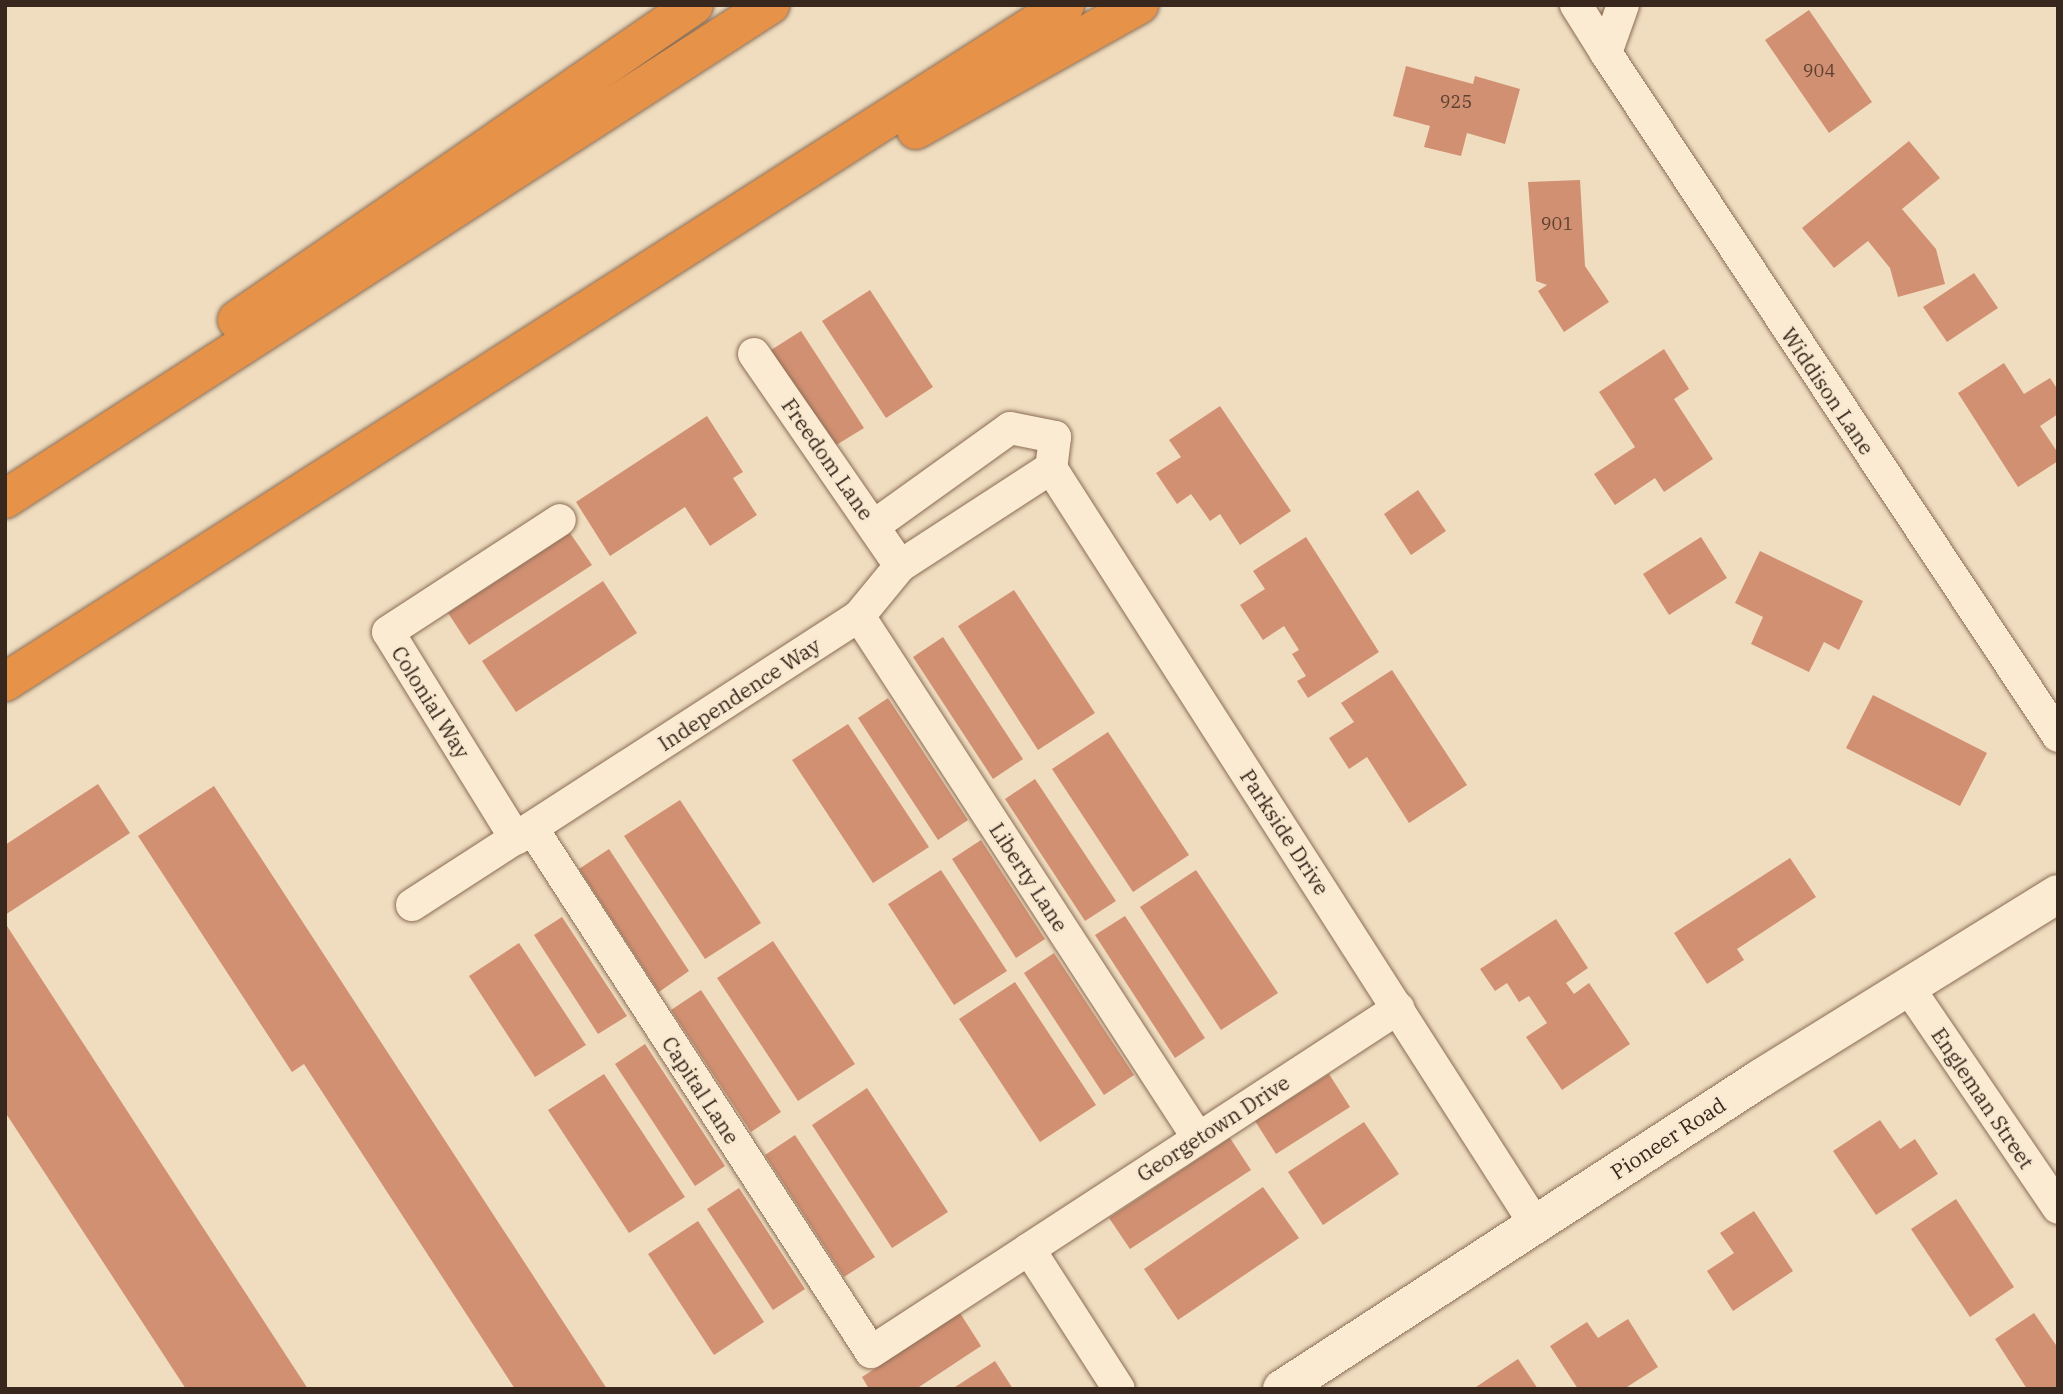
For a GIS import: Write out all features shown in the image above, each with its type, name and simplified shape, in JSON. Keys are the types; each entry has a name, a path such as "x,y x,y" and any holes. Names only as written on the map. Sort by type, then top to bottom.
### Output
{"highway":[{"path":"5,487 324,259 694,5"},
{"path":"5,499 770,5"},
{"path":"5,682 605,303 1065,5"},
{"path":"605,303 1139,5"}],"street":[{"name":"Widdison Lane","path":"1576,5 2055,732"},
{"path":"1606,53 1623,5"},
{"name":"Freedom Lane","path":"754,354 875,525 900,566"},
{"path":"875,525 1010,428 1053,452"},
{"name":"Independence Way","path":"412,905 859,616 900,566 1053,452"},
{"name":"Parkside Drive","path":"1053,452 1535,1224"},
{"name":"Colonial Way","path":"524,833 388,632 560,520"},
{"name":"Liberty Lane","path":"859,616 1198,1138"},
{"name":"Capital Lane","path":"524,833 871,1352"},
{"name":"Pioneer Road","path":"1282,1389 1535,1224 2058,894"},
{"name":"Engleman Street","path":"1908,987 2058,1208"},
{"name":"Georgetown Drive","path":"871,1352 1398,1008"},
{"path":"1029,1249 1119,1389"}],"building":[{"path":"1809,10 1872,102 1829,133 1765,40"},
{"path":"1406,66 1473,84 1475,76 1520,89 1505,144 1467,133 1461,156 1424,147 1430,126 1393,116"},
{"path":"1909,141 1940,178 1902,209 1936,249 1945,284 1898,297 1890,268 1868,241 1834,268 1802,228"},
{"path":"1580,180 1585,266 1609,302 1564,332 1538,291 1547,285 1536,281 1528,182"},
{"path":"1974,273 1998,308 1947,342 1923,307"},
{"path":"870,290 933,387 886,418 822,321"},
{"path":"801,331 864,428 833,447 771,350"},
{"path":"1664,349 1689,389 1674,399 1713,459 1664,492 1655,478 1615,505 1594,474 1635,447 1599,392"},
{"path":"2004,363 2024,394 2050,378 2058,390 2058,414 2040,426 2058,453 2058,461 2018,487 1958,393"},
{"path":"1220,406 1291,511 1240,545 1220,514 1210,521 1191,494 1177,504 1156,473 1181,457 1169,440"},
{"path":"707,416 743,472 733,478 757,515 710,546 685,507 610,556 576,502"},
{"path":"1418,490 1446,531 1411,555 1384,514"},
{"path":"570,533 592,565 469,645 448,613"},
{"path":"1306,537 1379,652 1308,698 1297,681 1306,676 1292,654 1299,650 1284,626 1263,640 1240,605 1265,589 1253,571"},
{"path":"1701,537 1727,578 1669,615 1643,574"},
{"path":"1760,551 1863,601 1839,650 1824,642 1809,672 1751,644 1763,617 1735,603"},
{"path":"603,581 637,633 516,712 482,661"},
{"path":"1014,590 1095,713 1038,750 958,626"},
{"path":"943,637 1023,759 993,779 913,657"},
{"path":"1392,670 1467,785 1409,823 1367,757 1349,769 1329,738 1354,722 1341,703"},
{"path":"1873,695 1987,753 1960,806 1846,748"},
{"path":"888,698 968,820 938,840 858,718"},
{"path":"848,724 929,847 873,883 792,760"},
{"path":"1108,732 1189,855 1133,892 1052,769"},
{"path":"1035,779 1116,901 1085,921 1005,799"},
{"path":"98,784 130,833 5,915 5,845"},
{"path":"214,786 607,1389 515,1389 304,1064 292,1072 138,836"},
{"path":"680,800 761,923 705,959 624,836"},
{"path":"981,840 1045,939 1016,958 952,859"},
{"path":"609,849 689,971 659,992 579,869"},
{"path":"1790,858 1816,897 1737,949 1744,960 1707,984 1674,933"},
{"path":"941,870 1007,971 954,1005 888,904"},
{"path":"1196,870 1278,993 1221,1030 1140,907"},
{"path":"1125,916 1205,1038 1175,1058 1095,935"},
{"path":"562,917 627,1016 598,1034 534,935"},
{"path":"1556,919 1588,968 1566,983 1574,994 1589,983 1630,1044 1562,1090 1526,1037 1547,1023 1529,996 1519,1002 1507,983 1495,991 1480,969"},
{"path":"5,923 308,1389 186,1389 5,1112"},
{"path":"773,941 855,1064 798,1101 717,978"},
{"path":"519,943 586,1045 535,1077 469,976"},
{"path":"1054,953 1134,1075 1104,1095 1024,973"},
{"path":"1015,982 1096,1105 1040,1142 959,1019"},
{"path":"701,990 781,1112 751,1132 671,1010"},
{"path":"645,1044 725,1166 695,1186 615,1064"},
{"path":"604,1074 685,1197 629,1233 548,1110"},
{"path":"1329,1074 1350,1107 1276,1154 1255,1121"},
{"path":"867,1088 948,1212 892,1248 812,1125"},
{"path":"1880,1120 1900,1149 1915,1139 1938,1174 1876,1215 1833,1151"},
{"path":"1364,1122 1399,1174 1323,1225 1288,1172"},
{"path":"795,1135 875,1257 844,1277 765,1155"},
{"path":"1230,1138 1251,1170 1130,1249 1109,1218"},
{"path":"1263,1187 1299,1238 1178,1320 1144,1269"},
{"path":"739,1188 805,1289 773,1310 707,1209"},
{"path":"1956,1199 2014,1287 1970,1317 1911,1229"},
{"path":"1754,1211 1793,1271 1733,1311 1707,1271 1734,1253 1720,1233"},
{"path":"698,1221 764,1322 714,1355 648,1254"},
{"path":"960,1313 981,1346 916,1389 869,1389 862,1377"},
{"path":"2034,1313 2058,1348 2058,1389 2027,1389 1995,1339"},
{"path":"1628,1319 1658,1367 1624,1389 1578,1389 1550,1346 1587,1322 1598,1338"},
{"path":"1518,1359 1538,1389 1473,1389"},
{"path":"995,1361 1013,1389 952,1389"}]}
